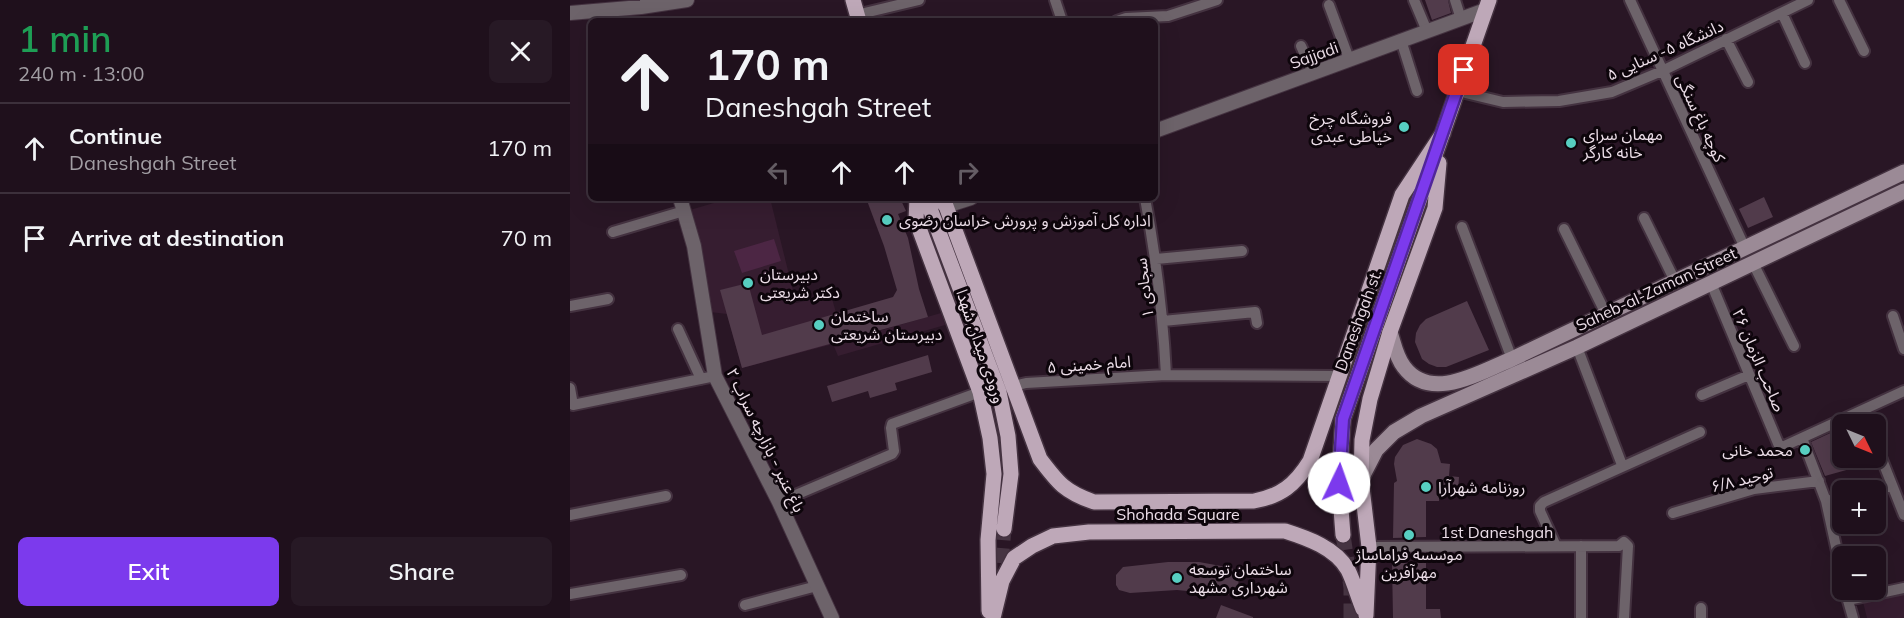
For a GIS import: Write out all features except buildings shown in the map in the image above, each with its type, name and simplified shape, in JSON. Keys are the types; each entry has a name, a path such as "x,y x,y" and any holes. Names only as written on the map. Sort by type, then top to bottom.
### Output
{"main road":[{"path":"848,0 856,12"},
{"path":"1366,617 1369,547 1361,479 1362,440 1370,399 1390,332 1435,208 1443,133 1487,5"},
{"path":"942,202 1040,459 1054,478 1073,495 1094,502 1254,501 1272,497 1291,486 1310,461 1402,195 1443,133"},
{"name":"Daneshgah st.","path":"1343,534 1339,483 1343,419 1443,133"},
{"path":"1390,332 1399,359 1404,368 1416,379 1428,384 1453,382 1512,359 1904,172"},
{"name":"Saheb-al-Zaman Street","path":"1361,479 1376,450 1394,432 1421,416 1577,347 1904,191"},
{"name":"ورودی میدان شهدا","path":"917,201 916,220 980,392 990,438 994,474 988,540 991,618"},
{"path":"927,201 999,392 1008,436 1011,474 1004,529"},
{"name":"Shohada Square","path":"991,618 1002,581 1014,558 1053,536 1089,532 1285,531 1310,539 1327,549 1347,568 1366,617"}],"street":[{"path":"570,13 600,5 642,14 687,0"},
{"path":"856,12 919,0"},
{"path":"1055,0 1061,18"},
{"path":"1146,18 1168,16 1217,0"},
{"path":"1414,0 1427,31"},
{"path":"1455,0 1461,19"},
{"name":"کوچه باغ سنگی","path":"1630,0 1745,248"},
{"name":"دانشگاه ۵- سنایی ۵","path":"1457,91 1503,102 1559,101 1612,92 1808,0"},
{"path":"1839,0 1864,51"},
{"path":"1329,5 1349,59"},
{"name":"Sajjadi","path":"1158,129 1461,19 1487,5"},
{"path":"1782,13 1805,63"},
{"path":"1726,39 1748,82"},
{"path":"1401,40 1416,91"},
{"path":"1301,46 1313,73"},
{"name":"سجادی ۱","path":"1145,201 1156,259 1166,375"},
{"path":"614,232 682,204"},
{"name":"باغ عنبر - بازارچه سراب ۲","path":"682,204 694,246 708,378 779,502 832,618"},
{"path":"1644,218 1675,281"},
{"path":"1462,227 1512,359"},
{"path":"1564,229 1606,314"},
{"path":"1156,259 1242,251"},
{"path":"1753,263 1794,346"},
{"name":"صاحب الزمان ۲۶","path":"1711,283 1780,448 1802,438"},
{"path":"570,306 608,299"},
{"path":"1163,321 1255,312 1257,322"},
{"path":"1893,316 1904,349"},
{"path":"570,388 573,405 708,378 678,329"},
{"path":"1577,347 1622,465"},
{"name":"امام خمینی ۵","path":"1014,386 1026,383 1166,375 1338,375"},
{"path":"1702,395 1749,375"},
{"path":"1836,546 1826,501 1802,438 1904,391"},
{"path":"779,502 892,454 894,451 892,424 980,392"},
{"path":"1863,410 1864,414"},
{"path":"1556,546 1540,506 1622,465 1700,432"},
{"path":"1885,468 1892,486 1900,496 1904,515"},
{"name":"توحید ۶/۸","path":"1673,513 1754,489 1819,480"},
{"path":"1886,487 1892,486"},
{"path":"570,515 666,496"},
{"path":"1826,501 1832,500"},
{"name":"1st Daneshgah","path":"1369,547 1619,546 1624,543 1628,546 1624,618"},
{"path":"1581,546 1581,618"},
{"path":"570,594 681,575"},
{"path":"745,605 817,586"},
{"path":"1886,590 1904,588"},
{"path":"1848,600 1853,618"}],"shaded area":[{"name":"دبیرستان دکتر شریعتی","path":"721,201 771,201 796,303 831,295 844,341 941,313 945,325 838,356 833,344 742,368 727,314 710,312 690,210"},
{"path":"774,239 781,261 742,273 734,251"},
{"path":"1904,592 1904,618 1867,618 1863,602 1886,600 1886,596"}],"tunnel":[{"path":"999,586 1004,529"},
{"path":"1343,535 1351,588 1351,618"}],"place":[{"name":"فروشگاه چرخ خیاطی عبدی","path":"1404,127"},
{"name":"مهمان سرای خانه کارگر","path":"1571,143"},
{"name":"اداره کل آموزش و پرورش خراسان رضوی","path":"887,220"},
{"name":"دبیرستان دکتر شریعتی","path":"748,283"},
{"name":"ساختمان دبیرستان شریعتی","path":"819,325"},
{"name":"محمد خانی","path":"1805,450"},
{"name":"روزنامه شهرآرا","path":"1426,487"},
{"name":"موسسه فراماساژ مهرآفرین","path":"1409,535"},
{"name":"ساختمان توسعه شهرداری مشهد","path":"1177,578"}],"route":[{"path":"1339,483 1343,419 1464,70"}]}
